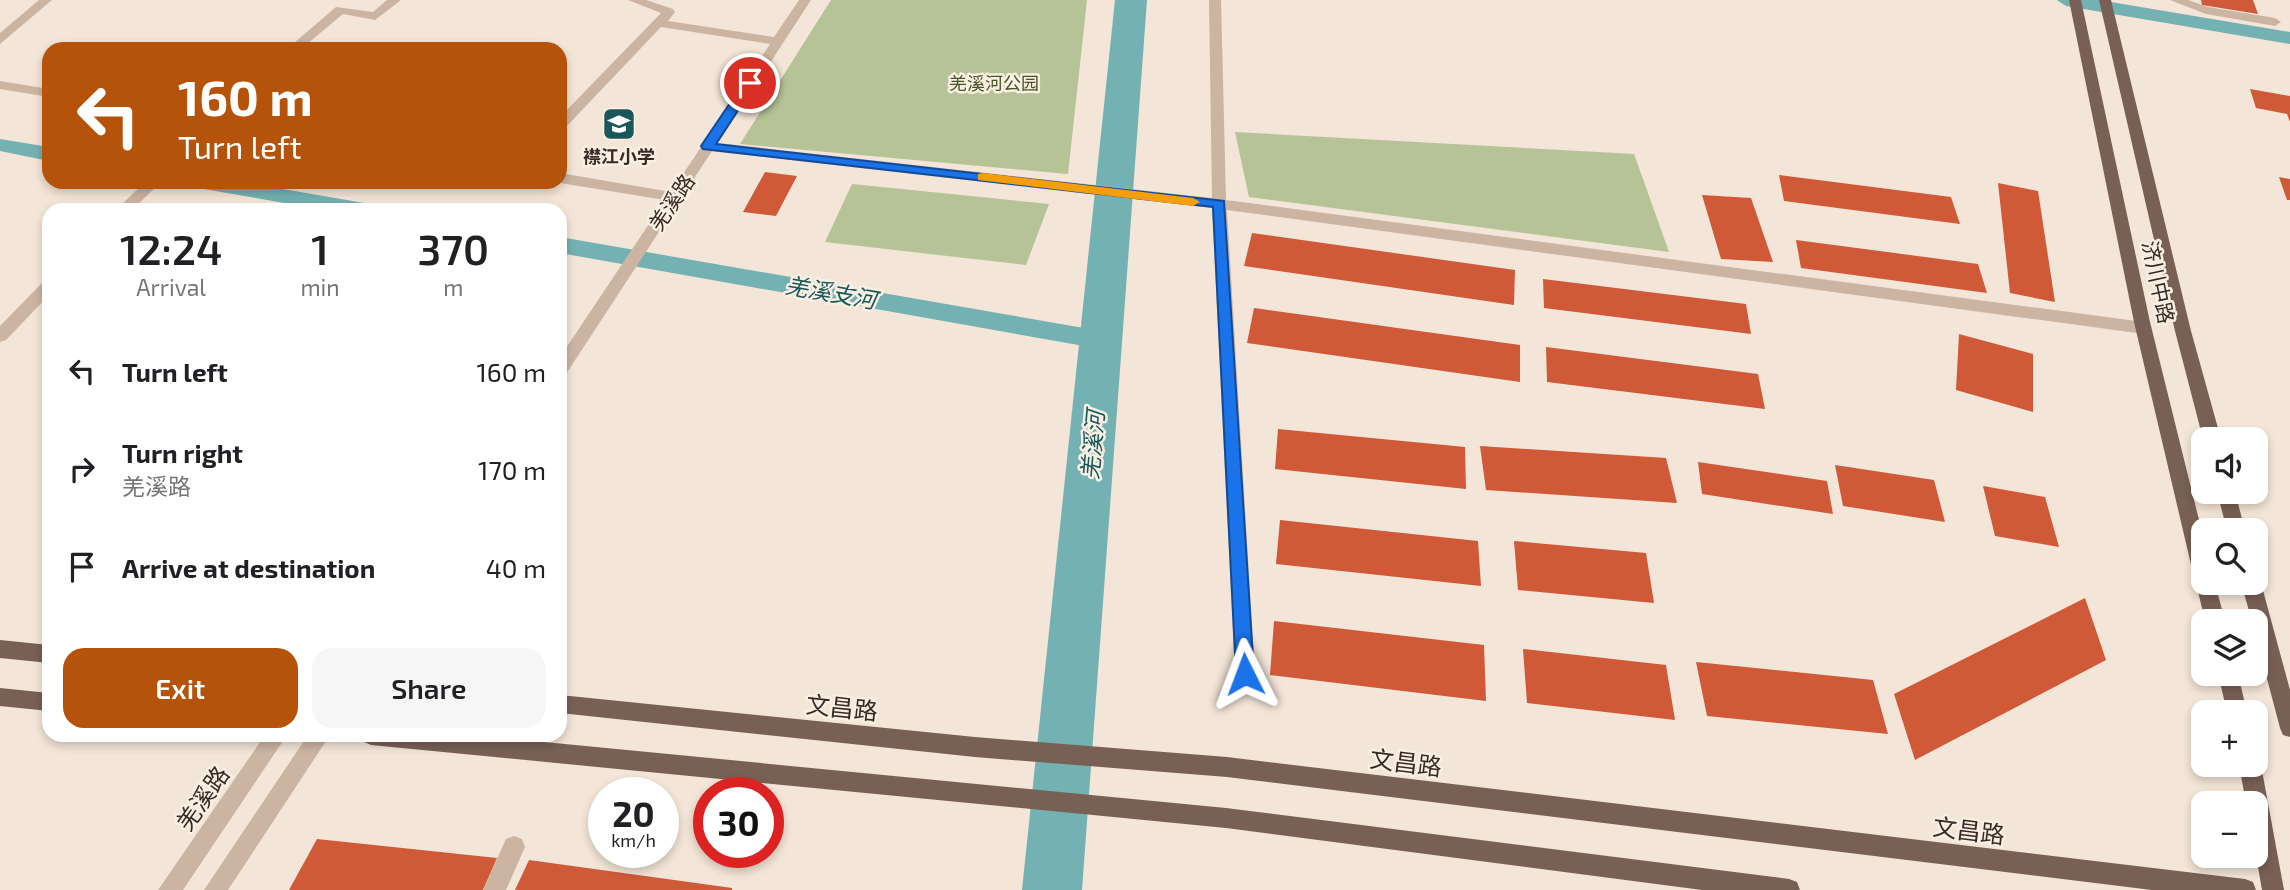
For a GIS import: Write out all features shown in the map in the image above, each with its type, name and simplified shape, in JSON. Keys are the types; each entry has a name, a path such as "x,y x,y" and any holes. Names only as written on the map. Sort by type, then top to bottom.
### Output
{"main road":[{"name":"济川中路","path":"2075,0 2144,328 2191,523"},
{"name":"济川中路","path":"2105,0 2183,331 2209,427"},
{"path":"2254,595 2290,728"},
{"path":"0,649 42,653"},
{"path":"0,697 42,701"},
{"name":"文昌路","path":"567,705 975,747 1227,767 2245,890"},
{"path":"445,742 1226,818 1789,890"},
{"path":"2252,777 2273,890"}],"street":[{"path":"0,40 46,0"},
{"path":"302,42 341,10 375,16 395,0"},
{"path":"567,118 669,12 634,0"},
{"name":"羌溪路","path":"567,359 805,0"},
{"path":"1215,0 1219,204 1245,674"},
{"path":"2176,0 2206,9 2275,22"},
{"path":"659,23 778,41"},
{"path":"0,85 42,92"},
{"path":"708,146 1219,204 2144,328"},
{"path":"567,180 669,204"},
{"path":"131,203 146,189"},
{"path":"0,336 42,293"},
{"name":"羌溪路","path":"169,890 272,742"},
{"path":"215,890 315,742"},
{"path":"494,890 514,847"}],"green space":[{"name":"羌溪河公园","path":"831,0 1087,0 1068,174 740,144"},
{"path":"1235,132 1634,154 1669,252 1249,197"},
{"path":"852,184 1049,204 1026,265 825,242"}],"building":[{"path":"2201,0 2253,0 2258,14 2202,5"},
{"path":"2250,89 2290,96 2290,122 2287,114 2256,108"},
{"path":"765,172 797,176 776,216 743,212"},
{"path":"1779,175 1951,197 1960,224 1784,201"},
{"path":"2279,177 2290,179 2290,200 2287,200"},
{"path":"1998,183 2038,191 2055,302 2010,293"},
{"path":"1702,195 1751,198 1773,262 1721,259"},
{"path":"1252,233 1515,270 1514,305 1244,266"},
{"path":"1796,240 1978,264 1987,293 1801,268"},
{"path":"1543,279 1746,304 1751,334 1544,308"},
{"path":"1254,308 1520,345 1520,382 1247,343"},
{"path":"1959,334 2033,354 2033,412 1956,390"},
{"path":"1546,347 1758,374 1765,409 1547,382"},
{"path":"1278,429 1465,447 1466,489 1275,469"},
{"path":"1480,446 1666,458 1677,503 1486,490"},
{"path":"1698,462 1827,481 1833,514 1702,494"},
{"path":"1835,465 1934,480 1945,522 1843,506"},
{"path":"1983,486 2045,497 2059,547 1995,536"},
{"path":"1280,520 1478,541 1481,586 1276,564"},
{"path":"1514,541 1646,553 1654,603 1518,590"},
{"path":"2085,598 2106,660 1915,760 1894,694"},
{"path":"1274,621 1484,645 1486,701 1270,675"},
{"path":"1523,649 1666,665 1675,720 1527,703"},
{"path":"1696,662 1873,680 1888,734 1707,716"},
{"path":"317,839 497,858 483,890 289,890"},
{"path":"529,860 732,888 732,890 515,890"}],"waterway":[{"name":"羌溪河","path":"1052,890 1131,0"},
{"path":"2066,0 2290,38"},
{"name":"羌溪支河","path":"0,145 42,153"},
{"name":"羌溪支河","path":"244,189 324,203"},
{"name":"羌溪支河","path":"567,246 1101,340"}],"slow traffic":[{"path":"983,177 1193,202"}],"place":[{"name":"襟江小学","path":"619,124"}],"route":[{"path":"750,83 708,146 1219,204 1245,674"}]}
